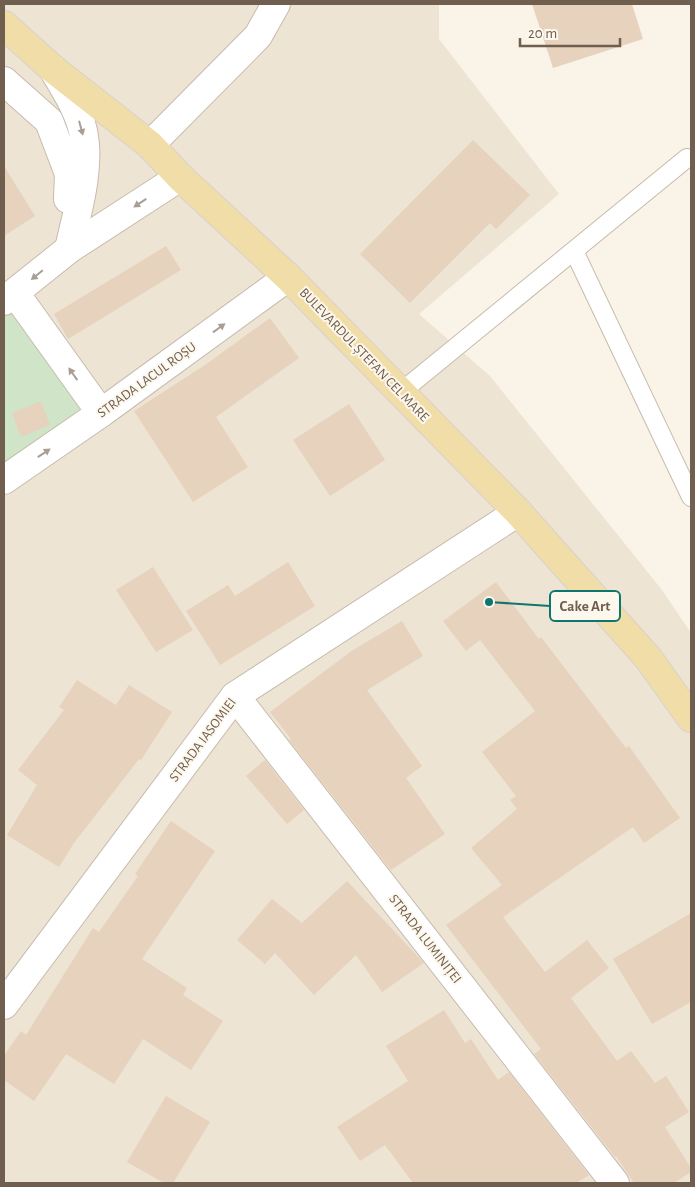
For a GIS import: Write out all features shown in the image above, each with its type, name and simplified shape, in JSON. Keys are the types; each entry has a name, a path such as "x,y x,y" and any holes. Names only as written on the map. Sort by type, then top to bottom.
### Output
{"main road":[{"name":"BULEVARDUL ȘTEFAN CEL MARE","path":"4,25 53,68 150,145 180,177 288,277 518,512 648,658 691,718"}],"street":[{"path":"150,145 258,36 276,4"},
{"path":"53,68 74,106 83,131 84,160 81,190 69,249"},
{"path":"4,81 49,121 69,174 68,213"},
{"path":"101,414 10,297 69,249 180,177"},
{"name":"STRADA LACUL ROȘU","path":"4,480 101,414 288,277"},
{"name":"STRADA IASOMIEI","path":"4,1005 235,696 518,512"},
{"name":"STRADA LUMINIȚEI","path":"235,696 615,1183"}],"lane":[{"path":"400,392 687,158"},
{"path":"574,251 691,497"}],"shaded area":[{"path":"4,4 439,4 439,39 559,194 419,314 490,376 662,590 691,633 691,1183 4,1183"}],"green space":[{"path":"4,301 101,413 4,483"}],"building":[{"path":"532,4 632,4 643,39 553,68"},
{"path":"473,140 530,195 496,229 490,223 410,303 360,254"},
{"path":"4,166 35,216 4,236"},
{"path":"166,246 181,270 68,339 54,314"},
{"path":"270,318 299,358 216,417 248,467 193,502 134,411 205,365"},
{"path":"41,401 50,425 21,437 12,413"},
{"path":"349,404 385,460 330,496 293,440"},
{"path":"288,562 315,606 220,665 186,611 228,585 235,596"},
{"path":"153,567 193,630 156,652 116,590"},
{"path":"496,582 539,639 541,637 626,748 629,746 680,818 644,843 633,827 503,917 545,972 587,940 609,968 571,998 617,1061 631,1051 655,1083 666,1076 689,1112 665,1127 691,1168 691,1172 674,1183 634,1183 616,1156 534,1054 541,1049 446,925 502,885 471,848 517,809 510,800 516,796 482,752 535,711 480,640 466,651 443,621"},
{"path":"402,621 423,656 367,690 422,766 406,778 445,834 391,870 289,740 291,739 270,712 353,650"},
{"path":"77,680 116,705 129,685 172,712 141,760 139,759 74,843 59,867 7,835 37,785 18,770 64,710 59,707"},
{"path":"265,760 304,810 287,824 246,776"},
{"path":"171,821 215,851 142,959 187,988 183,995 223,1021 191,1070 143,1039 114,1084 66,1054 34,1101 4,1080 4,1056 21,1031 26,1035 93,928 99,932 138,876 135,874"},
{"path":"347,881 424,963 382,992 356,955 314,995 275,953 265,964 237,940 272,899 302,923"},
{"path":"691,913 691,1002 652,1024 613,959"},
{"path":"444,1010 465,1043 471,1039 498,1080 509,1072 589,1175 576,1183 413,1183 385,1145 360,1161 337,1127 408,1081 386,1046"},
{"path":"166,1096 210,1122 173,1183 164,1183 127,1162"}],"place":[{"name":"Cake Art","path":"489,602"}]}
